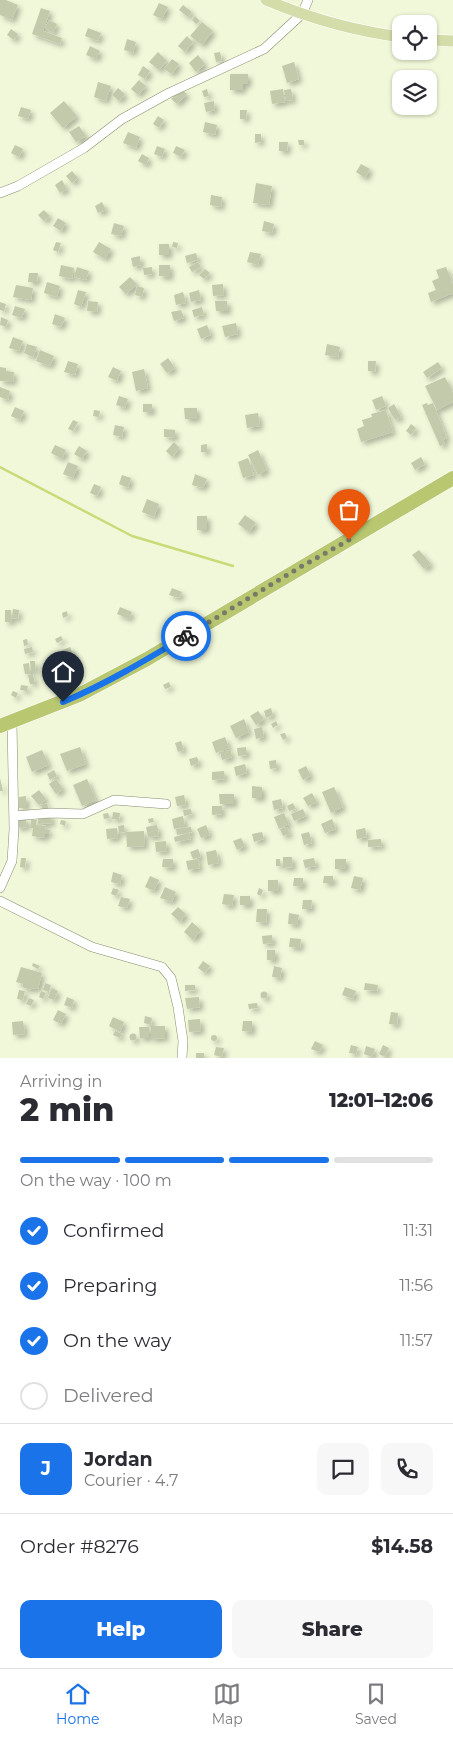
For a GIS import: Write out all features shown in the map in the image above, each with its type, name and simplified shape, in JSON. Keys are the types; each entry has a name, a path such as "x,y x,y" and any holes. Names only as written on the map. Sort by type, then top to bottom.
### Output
{"highway":[{"path":"6,724 79,695 147,659 453,478"}],"main road":[{"path":"266,0 302,14 354,28 392,35"},
{"path":"437,41 453,42"}],"street":[{"path":"0,193 18,186 84,148 122,119 169,93 264,49 302,14 308,0"},
{"path":"0,888 12,861 14,816 6,724"},
{"path":"14,816 51,813 83,814 114,800 166,804"},
{"path":"0,901 92,946 162,967 171,978 174,988 183,1041 182,1058"}],"building":[{"path":"0,0 6,0 18,5 12,20 0,15"},
{"path":"159,3 168,7 162,19 153,15"},
{"path":"183,5 192,12 188,17 179,10"},
{"path":"41,8 50,11 43,31 62,38 60,44 32,34"},
{"path":"195,16 200,21 196,24 192,20"},
{"path":"49,20 57,24 53,33 45,28"},
{"path":"202,22 213,31 202,45 190,36"},
{"path":"88,28 101,33 98,41 85,36"},
{"path":"11,29 18,34 14,40 7,35"},
{"path":"187,36 193,42 185,52 178,46"},
{"path":"127,39 136,42 133,53 124,50"},
{"path":"90,46 100,51 96,59 86,55"},
{"path":"158,52 167,61 159,70 149,62"},
{"path":"220,52 222,61 216,62 214,53"},
{"path":"198,55 205,64 196,72 189,63"},
{"path":"172,59 179,64 172,74 164,69"},
{"path":"294,62 299,79 287,83 282,66"},
{"path":"143,66 150,71 145,79 138,75"},
{"path":"230,74 248,74 248,84 243,84 243,90 230,90"},
{"path":"139,80 146,86 138,95 131,89"},
{"path":"98,82 111,86 106,101 94,97"},
{"path":"118,88 125,94 119,101 112,95"},
{"path":"181,89 187,94 177,104 171,99"},
{"path":"207,89 209,96 204,97 202,91"},
{"path":"283,89 285,102 272,104 270,91"},
{"path":"291,89 293,100 286,101 284,90"},
{"path":"64,101 77,116 63,128 50,113"},
{"path":"214,101 215,110 206,112 204,103"},
{"path":"21,107 31,110 28,119 18,116"},
{"path":"240,110 247,110 246,119 240,119"},
{"path":"158,116 164,120 159,128 153,124"},
{"path":"205,122 217,125 215,135 203,132"},
{"path":"79,126 86,136 76,142 69,132"},
{"path":"128,132 140,137 136,148 123,143"},
{"path":"255,134 261,134 261,142 255,143"},
{"path":"298,140 304,140 304,145 299,145"},
{"path":"279,142 288,142 287,151 279,151"},
{"path":"15,145 23,149 19,157 11,153"},
{"path":"157,146 165,149 162,157 154,154"},
{"path":"176,146 185,150 181,157 173,153"},
{"path":"142,154 149,158 146,165 138,161"},
{"path":"361,164 370,169 365,178 356,172"},
{"path":"72,171 78,178 72,183 66,176"},
{"path":"62,180 67,189 60,193 55,185"},
{"path":"256,183 272,186 269,205 253,203"},
{"path":"211,195 222,197 221,207 210,205"},
{"path":"102,202 106,210 98,213 95,206"},
{"path":"44,210 50,216 44,221 38,215"},
{"path":"58,218 66,223 61,231 53,226"},
{"path":"264,221 274,224 272,233 262,231"},
{"path":"114,223 124,226 121,236 111,234"},
{"path":"56,242 61,243 58,252 53,250"},
{"path":"99,242 111,249 105,259 93,252"},
{"path":"173,242 178,243 177,248 172,247"},
{"path":"159,244 169,244 169,255 159,255"},
{"path":"250,252 261,254 258,265 247,262"},
{"path":"196,253 198,260 187,263 185,256"},
{"path":"140,256 141,265 133,267 131,258"},
{"path":"198,262 201,267 192,272 189,267"},
{"path":"61,265 74,268 72,279 59,276"},
{"path":"159,265 170,265 170,277 159,276"},
{"path":"77,267 89,271 86,280 74,277"},
{"path":"152,267 152,274 144,275 143,268"},
{"path":"446,267 453,284 453,293 431,302 428,293 436,290 432,281 439,278 436,270"},
{"path":"205,269 210,273 204,279 199,275"},
{"path":"29,273 38,273 37,282 28,282"},
{"path":"130,277 137,284 126,294 119,287"},
{"path":"47,282 60,286 57,297 44,293"},
{"path":"223,284 224,295 213,296 212,285"},
{"path":"16,285 33,288 31,300 13,297"},
{"path":"137,286 144,288 142,297 135,295"},
{"path":"78,290 86,292 81,307 74,304"},
{"path":"199,290 201,300 191,302 189,293"},
{"path":"183,292 186,303 176,305 174,295"},
{"path":"88,301 98,302 97,312 87,311"},
{"path":"215,301 227,301 228,311 216,311"},
{"path":"0,302 6,304 4,311 0,310"},
{"path":"15,306 25,309 22,318 12,315"},
{"path":"202,307 204,315 194,317 192,310"},
{"path":"181,310 184,318 174,321 171,312"},
{"path":"55,314 65,318 61,327 52,324"},
{"path":"1,317 8,320 6,327 0,325"},
{"path":"236,323 238,334 225,337 222,326"},
{"path":"207,325 211,335 201,339 197,329"},
{"path":"13,337 23,341 19,351 9,348"},
{"path":"27,344 37,347 33,357 24,353"},
{"path":"327,344 340,347 338,357 325,355"},
{"path":"40,350 54,356 50,366 36,361"},
{"path":"168,358 175,368 167,373 160,364"},
{"path":"68,361 78,364 75,375 64,372"},
{"path":"368,361 376,361 375,372 368,371"},
{"path":"438,362 442,368 427,378 423,372"},
{"path":"0,367 6,368 6,371 14,372 13,382 0,381"},
{"path":"113,367 121,371 117,381 108,377"},
{"path":"144,369 148,388 136,391 132,372"},
{"path":"445,377 453,393 453,402 437,410 425,386"},
{"path":"0,387 10,391 8,400 0,397"},
{"path":"119,396 128,399 125,408 116,405"},
{"path":"382,396 386,406 376,410 372,400"},
{"path":"427,403 428,405 433,403 447,438 443,440 445,444 440,446 422,405"},
{"path":"143,404 152,404 152,412 143,412"},
{"path":"394,404 401,417 395,420 388,408"},
{"path":"15,407 24,411 20,420 11,416"},
{"path":"184,408 197,408 197,419 185,419"},
{"path":"94,410 100,411 99,417 93,416"},
{"path":"386,410 393,432 361,442 357,429 364,426 362,420 372,417 371,414"},
{"path":"258,413 260,426 247,428 245,415"},
{"path":"73,420 78,422 73,431 68,429"},
{"path":"411,424 416,428 411,435 406,431"},
{"path":"115,425 124,427 122,437 113,435"},
{"path":"164,429 175,430 175,438 164,437"},
{"path":"174,442 180,448 172,457 166,451"},
{"path":"207,444 207,452 201,452 201,445"},
{"path":"55,445 66,450 62,459 51,453"},
{"path":"79,446 87,451 82,459 74,454"},
{"path":"258,450 267,470 258,475 248,455"},
{"path":"421,457 425,464 415,470 411,463"},
{"path":"248,458 254,475 243,478 238,462"},
{"path":"68,462 78,466 73,478 63,474"},
{"path":"195,474 207,479 203,488 192,485"},
{"path":"122,475 131,478 128,488 119,484"},
{"path":"94,484 101,487 97,496 90,493"},
{"path":"147,499 159,504 154,517 142,512"},
{"path":"245,515 256,523 249,532 238,524"},
{"path":"197,516 207,516 207,530 197,530"},
{"path":"419,550 431,564 424,569 412,555"},
{"path":"172,588 182,592 179,598 169,595"},
{"path":"120,607 132,612 129,619 117,614"},
{"path":"13,609 19,610 18,619 12,618"},
{"path":"5,610 11,610 12,622 5,622"},
{"path":"67,611 68,616 63,618 62,613"},
{"path":"61,636 63,640 57,643 55,639"},
{"path":"27,639 28,645 24,646 23,640"},
{"path":"32,647 33,652 25,654 24,649"},
{"path":"70,647 76,661 58,669 51,655"},
{"path":"30,661 35,661 36,671 31,671"},
{"path":"29,663 30,674 25,674 23,664"},
{"path":"33,674 35,684 30,684 28,675"},
{"path":"169,682 171,687 165,689 163,685"},
{"path":"21,685 28,686 27,691 20,690"},
{"path":"13,691 18,693 16,698 11,695"},
{"path":"271,708 273,715 266,718 264,711"},
{"path":"258,711 264,719 256,725 250,716"},
{"path":"244,719 249,732 236,738 230,726"},
{"path":"276,721 278,725 273,728 271,724"},
{"path":"262,727 264,737 256,739 254,729"},
{"path":"285,733 287,738 283,740 280,734"},
{"path":"225,737 229,748 216,753 212,742"},
{"path":"181,741 184,750 178,752 175,743"},
{"path":"80,747 86,764 67,771 60,754"},
{"path":"246,747 247,755 238,756 237,748"},
{"path":"42,750 49,765 32,772 26,757"},
{"path":"231,750 232,757 222,760 220,752"},
{"path":"197,757 199,763 191,766 189,759"},
{"path":"276,760 277,768 270,769 269,761"},
{"path":"245,764 247,773 236,776 234,767"},
{"path":"306,766 311,776 303,780 298,770"},
{"path":"54,770 57,776 50,780 47,774"},
{"path":"224,771 225,779 212,780 212,772"},
{"path":"0,778 3,791 0,791"},
{"path":"56,779 63,789 56,794 49,784"},
{"path":"87,779 96,800 82,806 73,785"},
{"path":"252,786 262,787 262,798 252,798"},
{"path":"334,787 343,807 331,813 322,792"},
{"path":"39,790 46,799 39,805 31,796"},
{"path":"312,793 317,802 308,806 303,798"},
{"path":"219,794 234,794 234,804 220,804"},
{"path":"184,795 186,805 177,806 175,797"},
{"path":"26,796 26,808 19,808 19,797"},
{"path":"281,799 283,808 274,810 272,801"},
{"path":"47,803 49,810 44,812 41,805"},
{"path":"293,803 296,809 289,811 287,806"},
{"path":"212,806 222,806 222,814 212,815"},
{"path":"191,809 192,814 184,816 183,810"},
{"path":"303,809 306,816 294,821 291,814"},
{"path":"113,812 120,813 119,820 112,819"},
{"path":"108,813 110,818 104,819 103,814"},
{"path":"284,813 289,824 279,829 274,817"},
{"path":"51,815 52,823 38,824 38,816"},
{"path":"183,816 185,827 174,829 172,819"},
{"path":"26,818 27,827 17,828 16,819"},
{"path":"153,818 154,822 149,823 148,819"},
{"path":"332,819 336,829 325,833 321,824"},
{"path":"31,820 37,820 36,825 46,826 45,829 50,830 49,834 45,834 45,838 32,836"},
{"path":"61,820 66,821 65,826 60,824"},
{"path":"124,825 125,832 119,833 118,826"},
{"path":"157,825 159,836 148,837 146,827"},
{"path":"206,825 210,835 201,838 197,829"},
{"path":"191,827 192,832 177,835 176,829"},
{"path":"287,827 290,834 283,836 280,829"},
{"path":"117,828 118,838 107,839 106,829"},
{"path":"365,828 367,837 357,839 356,830"},
{"path":"144,831 145,846 127,847 126,832"},
{"path":"262,832 264,839 254,842 252,834"},
{"path":"309,832 312,843 304,845 301,834"},
{"path":"189,833 191,839 175,842 174,837"},
{"path":"241,838 245,846 237,850 233,841"},
{"path":"381,839 382,846 368,847 368,840"},
{"path":"166,841 167,851 156,852 155,842"},
{"path":"198,849 201,857 193,859 190,852"},
{"path":"216,850 219,863 208,865 206,852"},
{"path":"283,857 292,857 293,867 283,868"},
{"path":"21,858 26,858 25,868 20,867"},
{"path":"314,858 316,866 305,868 303,860"},
{"path":"163,859 173,859 173,868 162,867"},
{"path":"198,859 200,868 188,870 186,861"},
{"path":"276,859 280,859 281,866 276,866"},
{"path":"335,859 346,859 346,869 335,869"},
{"path":"113,872 122,875 120,884 111,882"},
{"path":"150,876 159,880 154,891 145,887"},
{"path":"324,876 333,876 333,883 323,883"},
{"path":"354,876 363,878 360,890 351,888"},
{"path":"294,878 303,878 303,887 293,886"},
{"path":"268,880 278,880 279,891 268,891"},
{"path":"165,887 176,892 172,902 160,898"},
{"path":"113,888 119,890 116,896 111,894"},
{"path":"259,888 263,890 261,896 257,894"},
{"path":"224,894 234,895 232,906 222,904"},
{"path":"240,896 250,896 250,905 240,905"},
{"path":"121,897 130,899 127,908 118,906"},
{"path":"303,900 312,900 311,909 302,909"},
{"path":"178,907 186,914 180,922 171,914"},
{"path":"257,909 267,909 266,923 256,922"},
{"path":"289,913 299,915 297,925 288,924"},
{"path":"192,922 201,930 193,940 184,932"},
{"path":"272,935 273,943 263,944 262,936"},
{"path":"290,938 301,939 300,948 289,947"},
{"path":"267,950 275,950 275,960 267,960"},
{"path":"203,961 210,966 205,973 198,968"},
{"path":"33,963 40,966 38,969 32,966"},
{"path":"274,966 282,968 280,978 272,977"},
{"path":"21,967 42,973 38,989 32,988 32,990 22,987 23,984 16,982"},
{"path":"45,983 51,985 49,992 43,990"},
{"path":"365,983 378,985 377,991 364,990"},
{"path":"185,985 195,985 195,990 185,991"},
{"path":"345,987 356,991 353,999 342,995"},
{"path":"52,988 58,991 54,1000 48,998"},
{"path":"19,990 25,991 23,1000 17,999"},
{"path":"41,991 46,993 43,999 39,997"},
{"path":"264,991 268,995 264,999 260,995"},
{"path":"67,997 74,1000 72,1008 64,1005"},
{"path":"199,997 200,1007 187,1009 185,998"},
{"path":"29,998 34,1000 31,1006 26,1004"},
{"path":"257,1003 258,1008 249,1009 248,1004"},
{"path":"58,1010 66,1014 61,1024 53,1020"},
{"path":"391,1012 398,1013 397,1025 389,1024"},
{"path":"145,1016 152,1018 151,1025 144,1023"},
{"path":"113,1017 124,1022 120,1032 109,1026"},
{"path":"200,1019 201,1031 189,1032 188,1020"},
{"path":"23,1021 25,1034 13,1035 12,1022"},
{"path":"243,1021 252,1021 252,1032 242,1031"},
{"path":"151,1026 165,1026 165,1038 151,1039"},
{"path":"139,1027 149,1027 149,1038 140,1038"},
{"path":"115,1031 122,1034 120,1038 113,1035"},
{"path":"133,1034 136,1037 133,1040 130,1037"},
{"path":"214,1035 217,1038 214,1041 211,1038"},
{"path":"315,1041 323,1045 319,1052 311,1049"},
{"path":"351,1045 358,1047 356,1054 349,1053"},
{"path":"383,1045 389,1048 385,1057 379,1054"},
{"path":"366,1046 375,1049 372,1057 364,1054"},
{"path":"216,1047 224,1048 222,1057 214,1055"},
{"path":"196,1053 204,1053 204,1058 196,1058"}],"waterway":[{"path":"0,467 132,536 233,566"}],"way so far":[{"path":"186,636 349,540"}],"route":[{"path":"63,702 147,659 186,636"}]}
